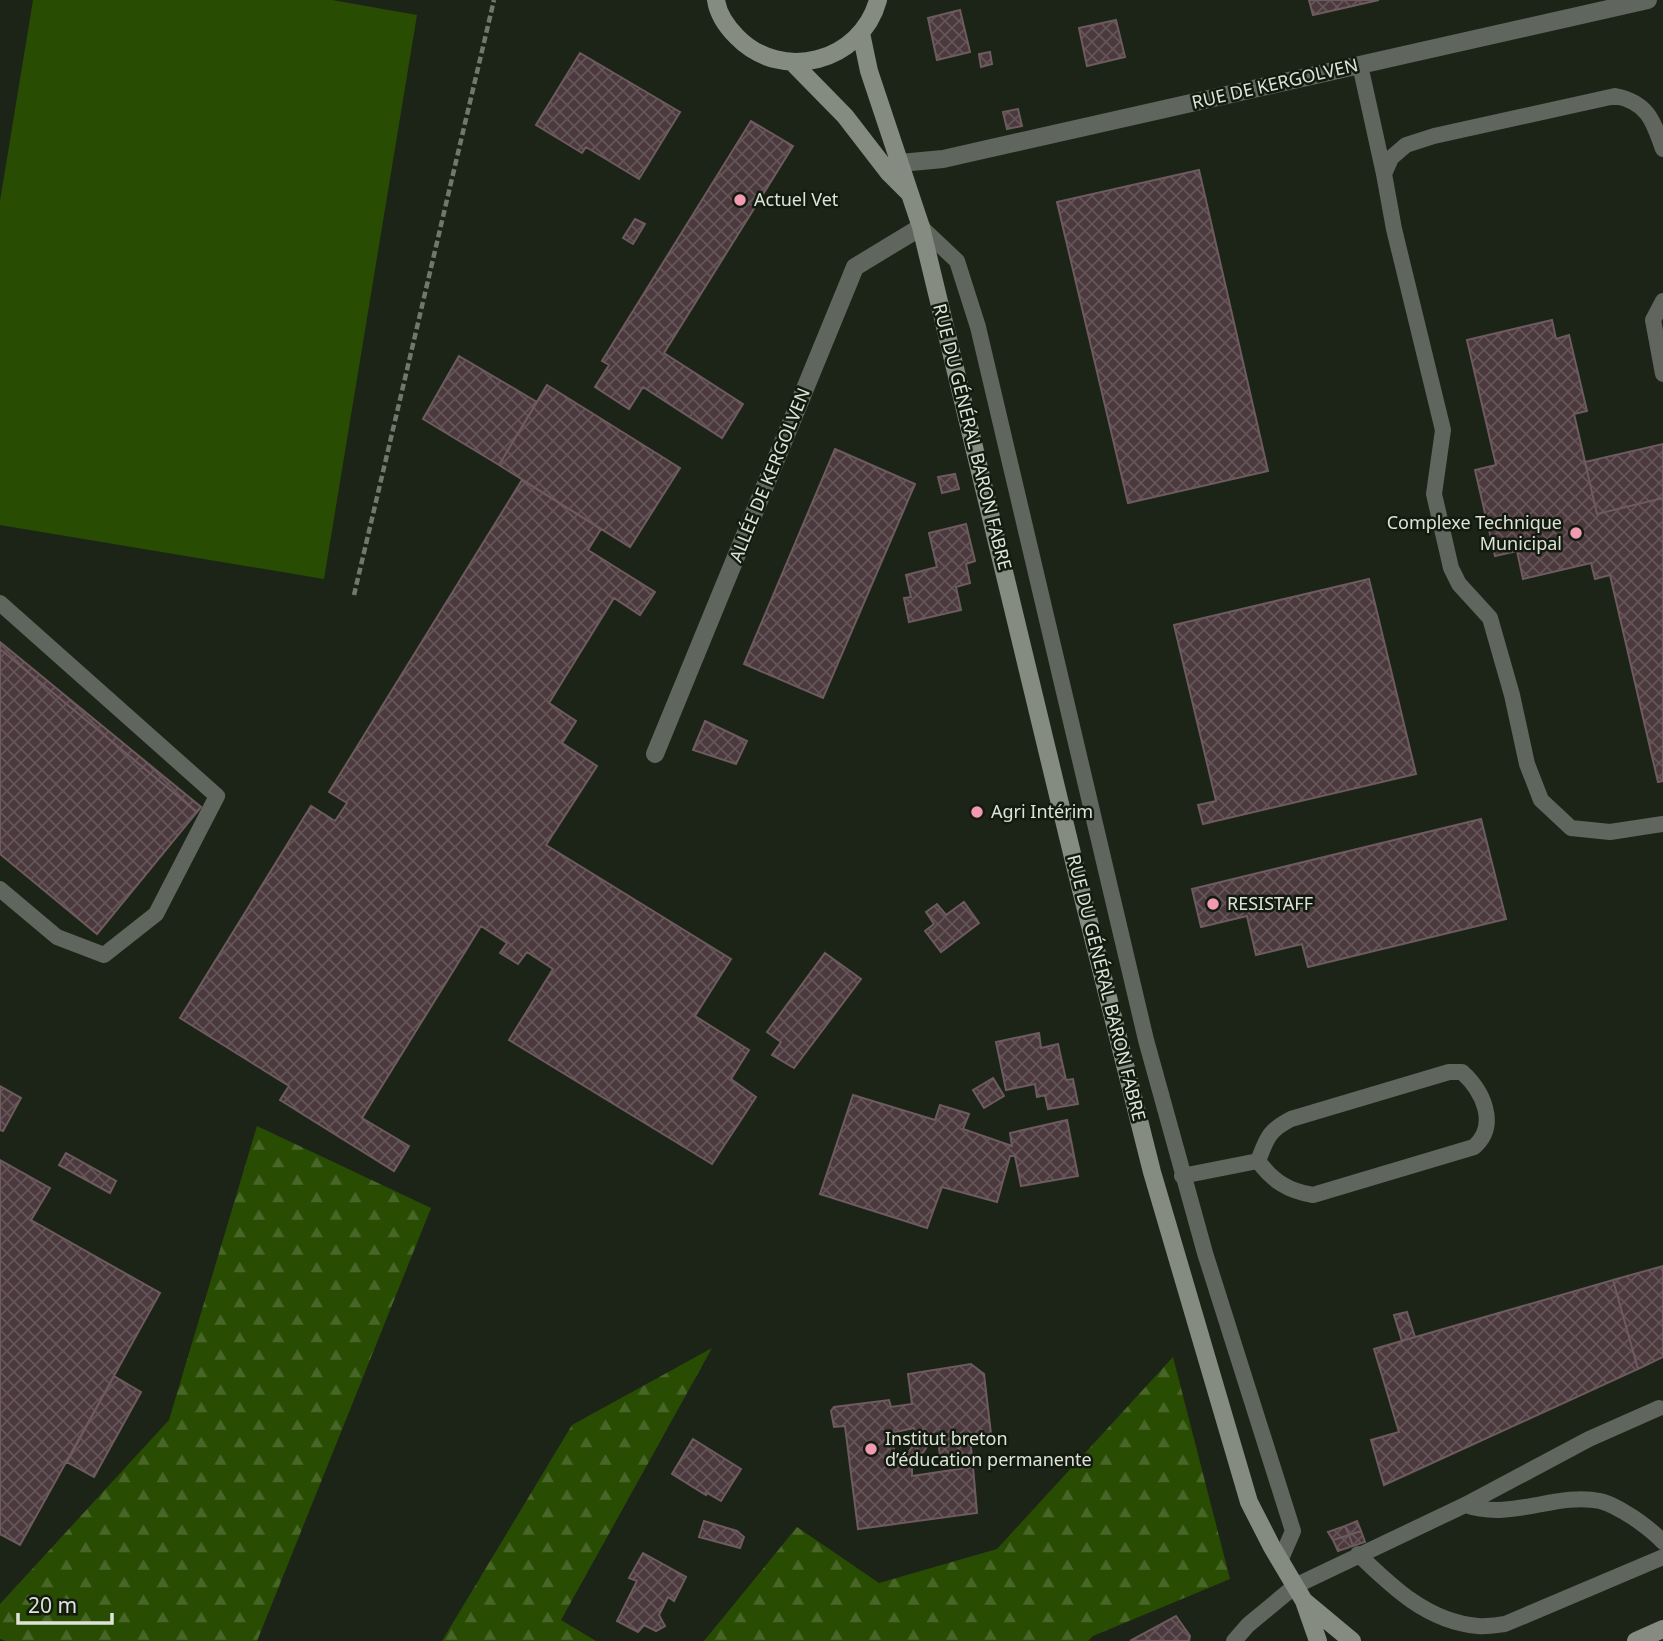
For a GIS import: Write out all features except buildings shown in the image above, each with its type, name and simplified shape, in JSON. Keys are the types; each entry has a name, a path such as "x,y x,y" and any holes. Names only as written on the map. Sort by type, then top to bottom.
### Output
{"main road":[{"path":"713,2 728,27 746,46 768,58 793,63 818,61 842,50 861,33 874,13 878,0"},
{"name":"RUE DU GÉNÉRAL BARON FABRE","path":"861,33 869,71 921,227 1076,870 1152,1172 1249,1502 1300,1593 1318,1641"},
{"name":"RUE DU GÉNÉRAL BARON FABRE","path":"793,63 845,116 889,173 911,196"},
{"name":"RUE DU GÉNÉRAL BARON FABRE","path":"1300,1593 1352,1641"},
{"path":"1636,1641 1663,1629"}],"street":[{"name":"RUE DE KERGOLVEN","path":"900,163 943,159 1360,65 1607,4 1648,0"},
{"name":"ALLÉE DE KERGOLVEN","path":"655,754 855,267 921,227"}],"lane":[{"path":"1360,65 1394,229 1443,429 1434,494 1440,530 1451,568 1459,584 1490,618 1509,683 1527,764 1542,800 1571,828 1610,832 1663,824"},
{"path":"1384,174 1391,158 1406,145 1447,133 1615,96 1641,105 1654,123 1663,149"},
{"path":"921,227 957,261 978,327 1146,1040 1182,1176 1293,1531 1280,1561"},
{"path":"1663,301 1653,320 1663,374"},
{"path":"0,603 217,796 156,914 104,955 57,937 0,889"},
{"path":"1449,1072 1462,1072 1475,1083 1482,1098 1488,1125 1484,1139 1474,1147 1313,1195 1291,1191 1268,1175 1258,1161 1266,1139 1274,1128 1291,1119 1449,1072"},
{"path":"1182,1176 1258,1161"},
{"path":"1234,1641 1248,1625 1358,1554 1465,1504 1589,1439 1659,1408"},
{"path":"1465,1504 1480,1510 1495,1511 1577,1499 1600,1501 1635,1519 1663,1542"},
{"path":"1358,1554 1414,1604 1445,1618 1478,1626 1506,1624 1663,1557"}],"path":[{"path":"354,595 494,0"}],"green space":[{"path":"33,0 332,0 417,15 324,579 0,525 0,201"},
{"path":"257,1126 431,1208 257,1641 0,1639 0,1604 169,1420"},
{"path":"712,1348 561,1620 596,1641 442,1641 572,1425"},
{"path":"1173,1357 1230,1579 1093,1636 1088,1641 704,1641 797,1527 879,1583 997,1549"}],"place":[{"name":"Actuel Vet","path":"740,200"},
{"name":"Complexe Technique Municipal","path":"1576,533"},
{"name":"Agri Intérim","path":"977,812"},
{"name":"RESISTAFF","path":"1213,904"},
{"name":"Institut breton d’éducation permanente","path":"871,1449"}]}
